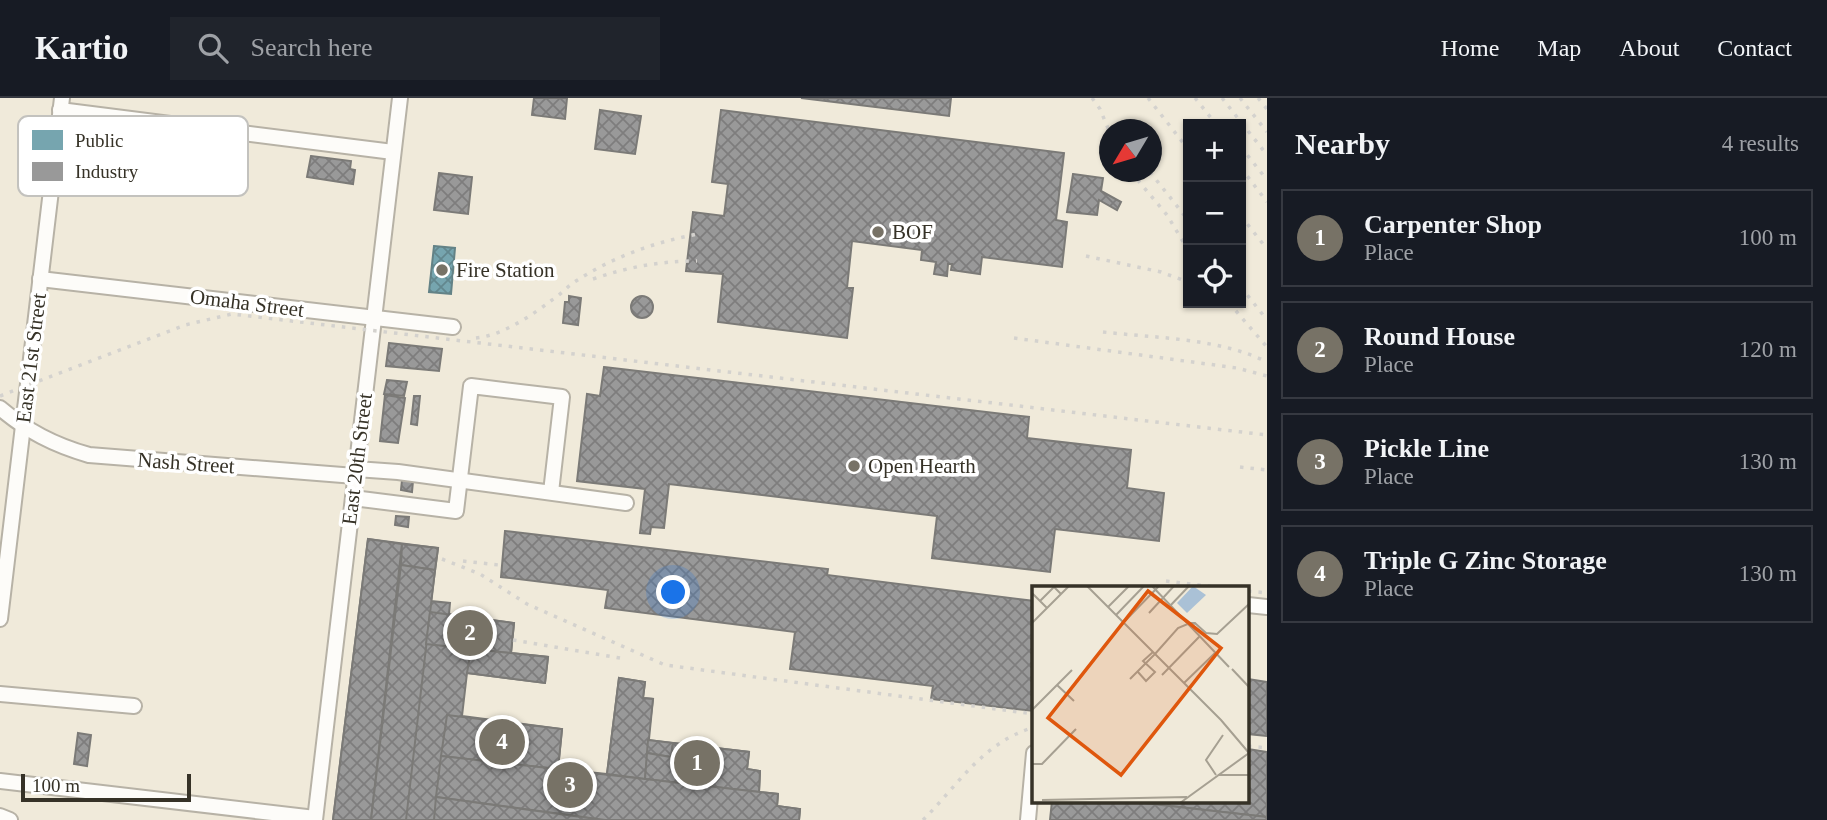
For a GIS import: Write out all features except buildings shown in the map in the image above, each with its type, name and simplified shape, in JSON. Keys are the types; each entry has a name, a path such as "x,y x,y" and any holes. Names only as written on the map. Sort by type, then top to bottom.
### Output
{"street":[{"name":"East 20th Street","path":"315,819 400,98"},
{"path":"61,104 144,116"},
{"path":"248,131 393,152"},
{"name":"East 21st Street","path":"0,618 50,196"},
{"name":"Omaha Street","path":"40,279 453,327"},
{"path":"353,498 456,511 471,386 562,397 551,492"},
{"name":"Nash Street","path":"0,408 23,427 64,448 89,455 460,480 626,503"},
{"path":"0,694 134,706"},
{"path":"1028,820 1032,775"},
{"path":"0,781 315,819"},
{"path":"0,816 10,820"}],"railway":[{"path":"1092,98 1104,119"},
{"path":"1148,98 1183,143"},
{"path":"1195,98 1212,119"},
{"path":"1222,98 1267,155"},
{"path":"1240,98 1267,132"},
{"path":"1258,98 1267,109"},
{"path":"1246,153 1267,180"},
{"path":"1246,175 1267,202"},
{"path":"1139,182 1167,215 1185,245"},
{"path":"1158,182 1183,214"},
{"path":"1246,222 1267,249"},
{"path":"476,338 516,324 573,283 617,259 649,246 698,234"},
{"path":"1086,256 1161,272 1183,280"},
{"path":"593,279 644,266 697,261"},
{"path":"1246,293 1267,320"},
{"path":"1233,308 1267,347"},
{"path":"0,396 185,325 232,314 1267,435"},
{"path":"1103,332 1208,344 1248,354 1267,362"},
{"path":"1014,338 1237,368 1267,376"},
{"path":"1240,467 1267,470"},
{"path":"442,559 480,574 527,604 665,665 1032,714"},
{"path":"463,561 499,565"},
{"path":"1166,581 1208,586"},
{"path":"1250,591 1267,593"},
{"path":"513,640 626,659"},
{"path":"923,820 985,754 1016,734 1032,728"},
{"path":"1250,746 1267,748"}],"place":[{"name":"BOF","path":"878,232"},
{"name":"Fire Station","path":"442,270"},
{"name":"Open Hearth","path":"854,466"},
{"name":"Round House","path":"470,633"},
{"name":"Triple G Zinc Storage","path":"502,742"},
{"name":"Carpenter Shop","path":"697,763"},
{"name":"Pickle Line","path":"570,785"}]}
